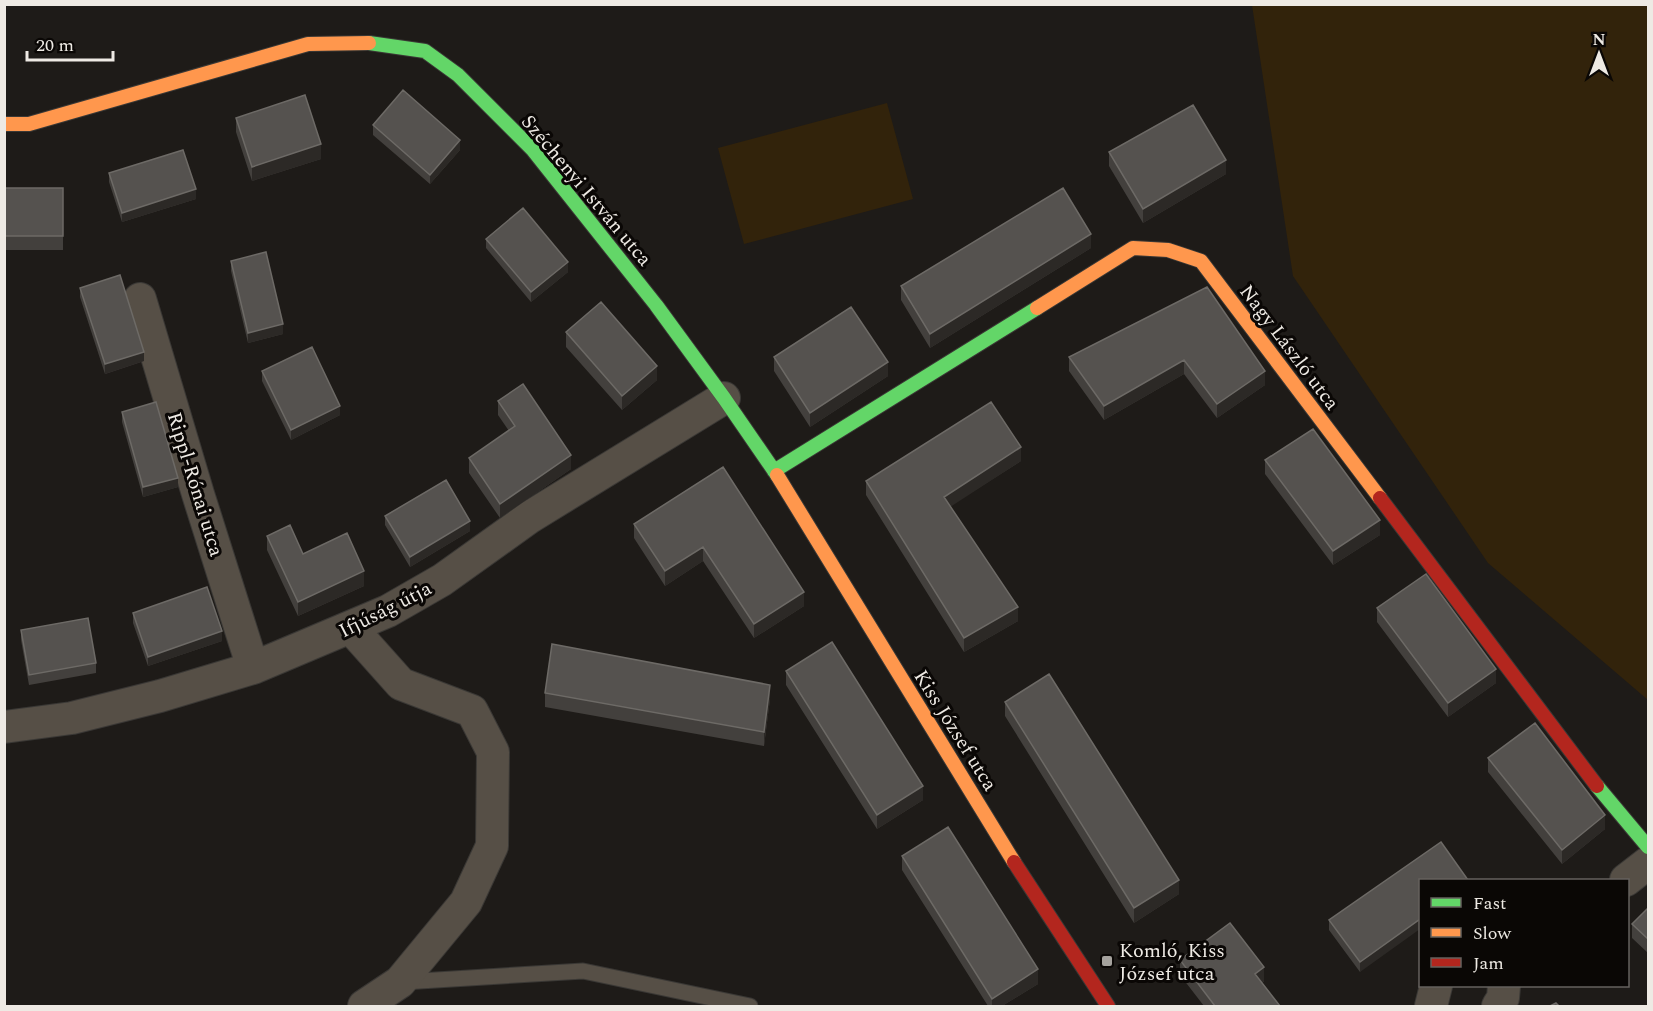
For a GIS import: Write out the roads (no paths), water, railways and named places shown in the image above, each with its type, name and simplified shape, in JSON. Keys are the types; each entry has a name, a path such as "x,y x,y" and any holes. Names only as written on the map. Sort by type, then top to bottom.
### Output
{"street":[{"name":"Széchenyi István utca","path":"4,124 29,124 250,59 308,45 362,42 425,51 458,75 532,148 656,305 774,471"},
{"name":"Nagy László utca","path":"774,471 1133,248 1168,250 1201,261 1598,786 1648,847"},
{"name":"Rippl-Rónai utca","path":"140,299 253,668"},
{"name":"Ifjúság útja","path":"4,727 72,718 160,696 253,668 351,628 388,611 442,580 531,517 724,398"},
{"name":"Kiss József utca","path":"774,471 1040,904 1108,1006"},
{"path":"351,628 401,684 472,711 493,752 492,846 465,902 400,982 364,1006"},
{"path":"1627,879 1648,863"},
{"path":"1431,1006 1436,987"},
{"path":"1498,1006 1503,998 1504,987"}],"lane":[{"path":"400,982 583,971 750,1006"}],"place":[{"name":"Komló, Kiss József utca","path":"1107,961"}]}
